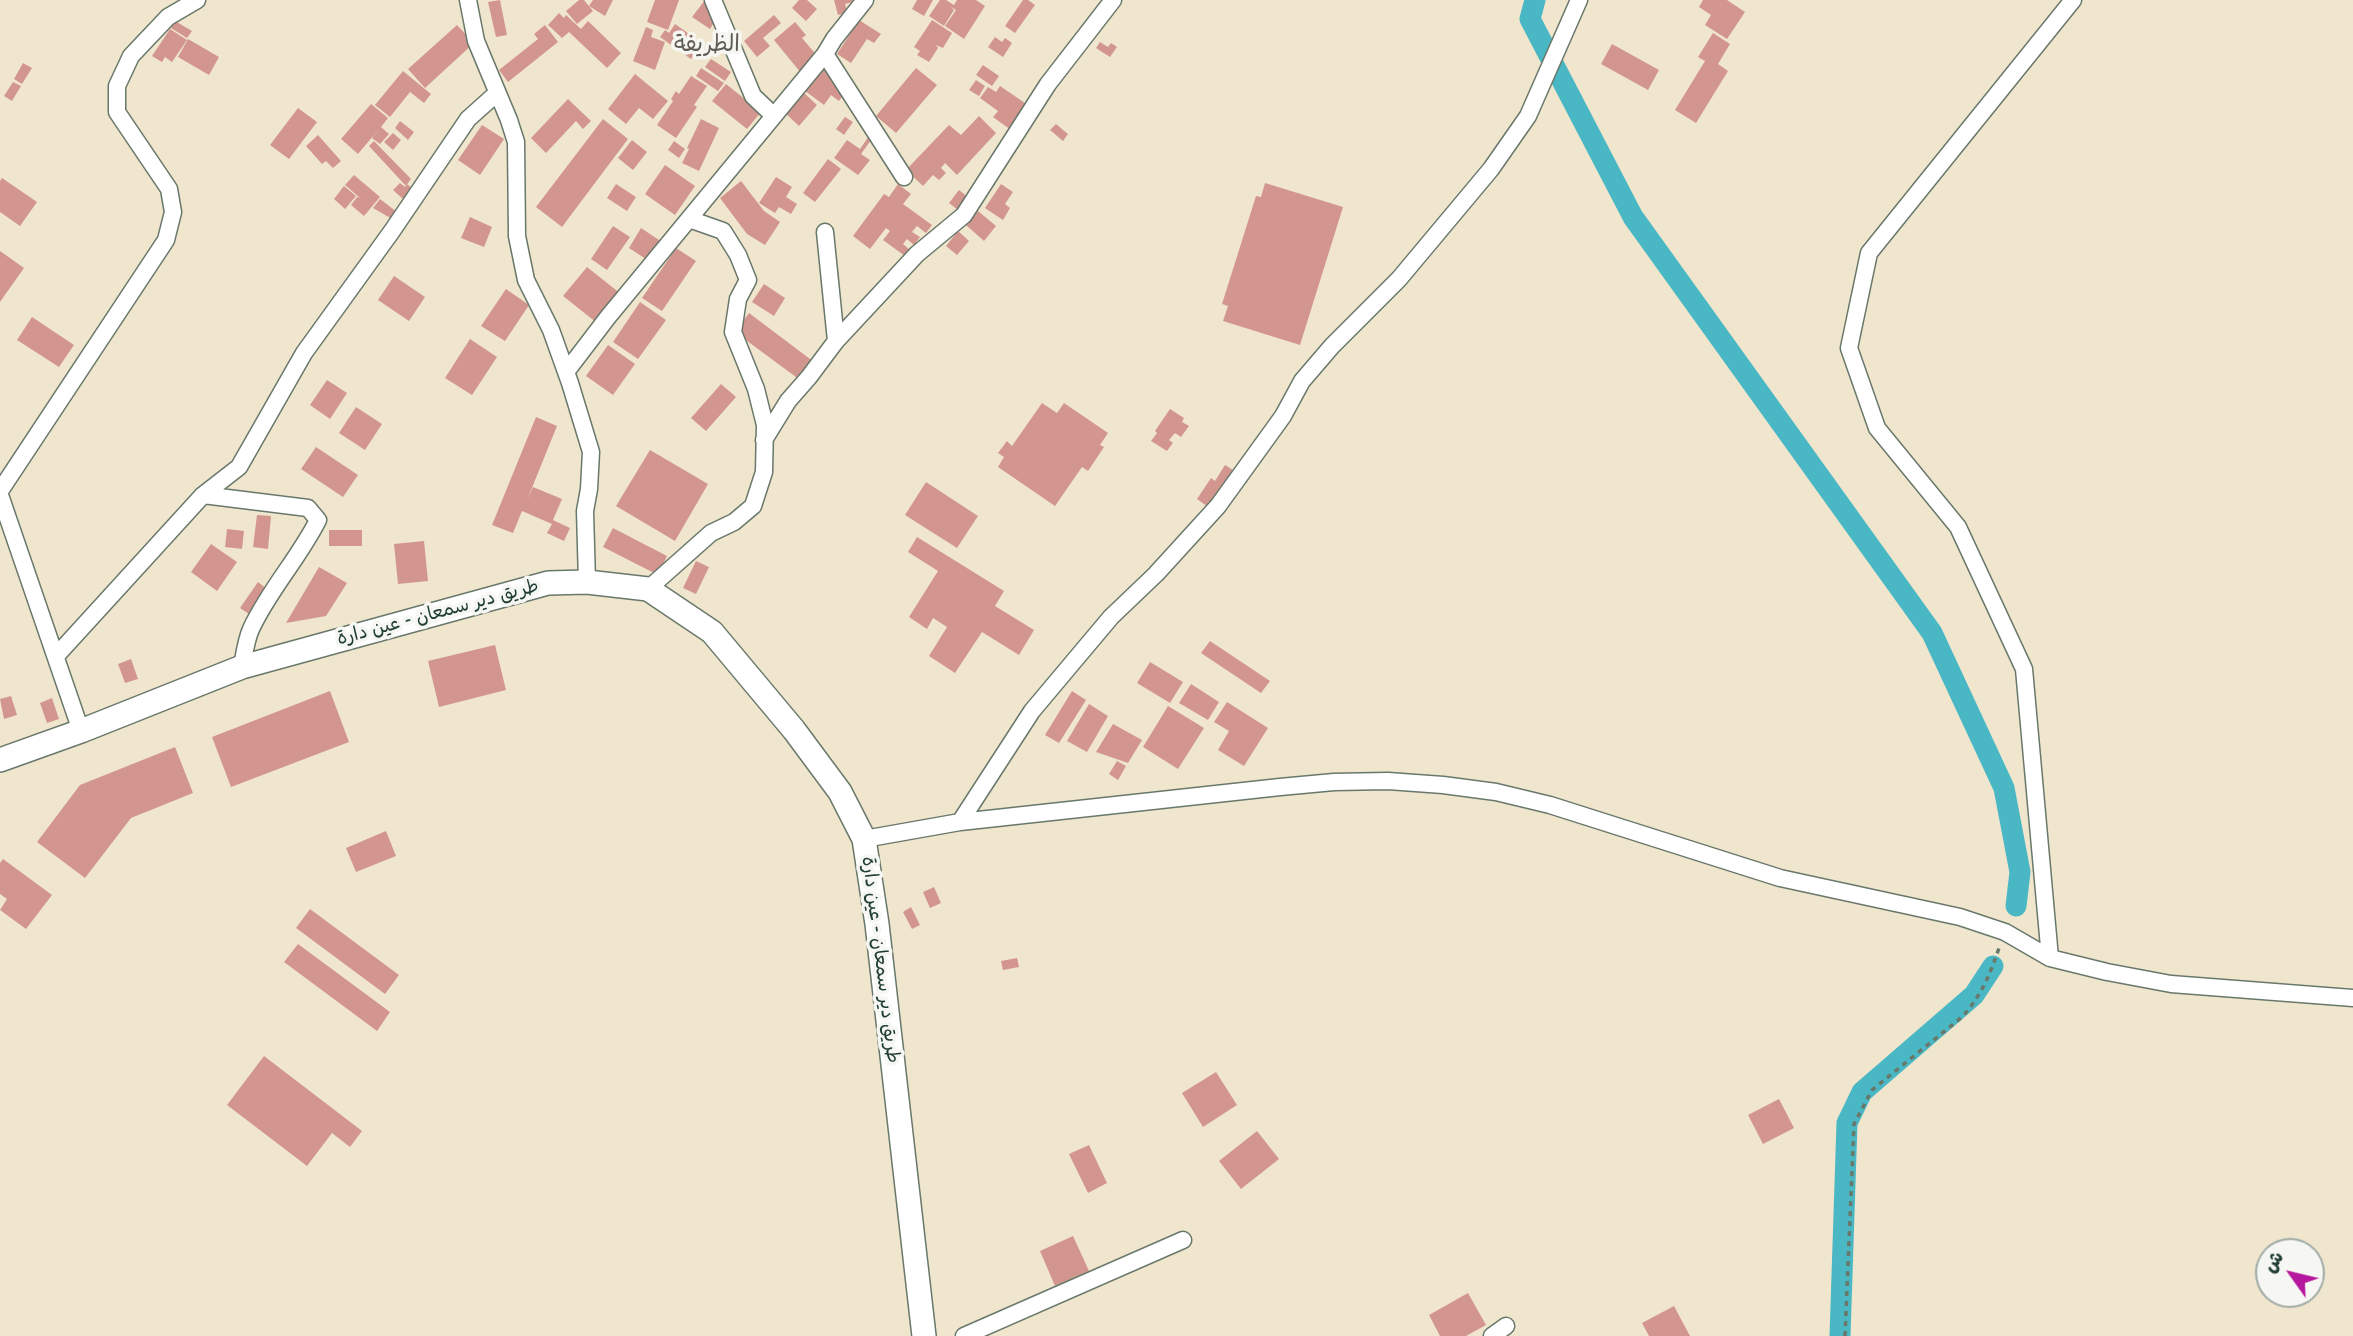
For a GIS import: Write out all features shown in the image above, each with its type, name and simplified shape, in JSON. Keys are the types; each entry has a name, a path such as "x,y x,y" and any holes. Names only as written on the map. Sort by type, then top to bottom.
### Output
{"main road":[{"name":"طريق دير سمعان - عين دارة","path":"0,760 81,732 242,667 548,583 587,582 648,589 712,632 794,730 840,792 864,839 881,951 924,1336"}],"street":[{"path":"468,0 476,41 516,142 517,236 526,280 551,330 591,452 585,511 587,582"},
{"path":"713,0 753,96 773,115"},
{"path":"566,372 608,317 825,54 865,0"},
{"path":"764,440 788,401 810,377 836,341 917,254 964,215 1048,85 1113,0"},
{"path":"960,822 1032,711 1111,617 1156,574 1218,506 1283,416 1302,381 1332,346 1399,279 1491,169 1528,116 1579,0"},
{"path":"2050,958 2024,669 1958,527 1877,428 1849,348 1869,253 2073,0"},
{"path":"81,732 0,493 166,240 173,212 169,189 117,113 117,86 131,56 168,17 191,1"},
{"path":"825,54 904,177"},
{"path":"57,656 203,495 239,467 304,352 468,120 497,93"},
{"path":"648,589 711,533 734,522 753,506 764,472 765,425 756,389 733,332 738,299 748,280 738,255 723,230 689,219"},
{"path":"825,232 836,341"},
{"path":"203,495 308,508 318,520 308,541 274,589 250,631 242,667"},
{"path":"864,839 960,822 1334,782 1388,781 1443,785 1549,805 1780,878 1960,917 2005,932 2050,958 2107,972 2171,984 2353,998"},
{"path":"964,1336 1183,1240"},
{"path":"1492,1336 1506,1326"}],"path":[{"path":"1845,1336 1854,1124 1872,1090 1962,1017 1974,1003 1992,970 2005,932"}],"building":[{"path":"500,0 507,35 496,37 488,2"},
{"path":"579,0 584,0 593,11 577,24 566,11"},
{"path":"593,0 613,0 605,16 589,6"},
{"path":"655,0 679,0 668,30 647,22"},
{"path":"705,0 715,21 710,29 692,17"},
{"path":"799,0 807,0 817,9 806,21 792,8"},
{"path":"834,0 857,1 845,4 848,13 838,15"},
{"path":"917,0 933,0 924,16 912,9"},
{"path":"940,0 954,5 957,0 976,0 985,6 964,39 945,26 956,10 951,7 954,10 944,26 929,16"},
{"path":"1023,0 1035,5 1015,33 1005,26"},
{"path":"1703,0 1727,0 1745,12 1727,39 1705,25 1711,15 1699,7"},
{"path":"559,13 564,18 566,15 581,29 588,21 621,53 607,68 569,32 562,38 548,25"},
{"path":"774,15 781,23 763,38 770,46 757,57 744,41"},
{"path":"859,20 881,34 874,43 867,39 851,63 837,54"},
{"path":"932,20 952,33 943,48 936,45 938,48 929,62 917,55 920,51 914,47"},
{"path":"175,21 192,31 187,38 171,28"},
{"path":"795,22 806,35 802,38 819,58 801,73 774,40"},
{"path":"675,24 702,43 691,59 660,37 665,30 669,33"},
{"path":"457,25 474,43 425,88 408,69"},
{"path":"545,25 558,42 508,82 499,70 538,39 534,34"},
{"path":"646,27 653,30 651,37 665,42 655,70 633,61"},
{"path":"170,29 187,40 172,62 165,57 162,62 152,56"},
{"path":"1713,33 1730,44 1718,64 1728,71 1696,123 1675,110 1705,61 1698,57"},
{"path":"995,37 1002,42 1005,38 1012,43 1003,57 988,47"},
{"path":"188,39 219,57 209,75 178,57"},
{"path":"1100,42 1108,47 1111,43 1117,47 1110,57 1096,48"},
{"path":"1612,44 1659,70 1648,90 1601,64"},
{"path":"711,59 731,72 725,81 705,67"},
{"path":"23,63 32,68 22,84 14,79"},
{"path":"983,65 999,76 992,86 976,75"},
{"path":"701,68 724,83 718,91 696,76"},
{"path":"822,68 841,82 836,89 844,94 839,101 831,95 824,105 805,91"},
{"path":"916,68 937,85 896,133 876,116"},
{"path":"403,71 431,94 424,103 410,92 390,117 375,105"},
{"path":"635,74 668,101 653,119 639,108 626,124 608,109"},
{"path":"691,76 707,86 694,105 697,107 676,138 657,125 673,101 671,99 676,91 679,94"},
{"path":"976,80 985,86 979,96 969,90"},
{"path":"13,82 21,86 12,101 4,96"},
{"path":"726,84 761,112 747,129 712,101"},
{"path":"1000,86 1025,103 1020,111 1023,113 1011,130 993,117 998,111 980,98 988,87 996,92"},
{"path":"803,92 817,105 799,126 784,112"},
{"path":"568,99 591,121 583,129 576,121 546,153 531,138"},
{"path":"371,104 388,118 381,127 389,134 380,144 372,138 379,129 358,154 341,139"},
{"path":"298,108 317,122 289,159 270,145"},
{"path":"979,116 996,133 957,175 945,163 941,168 946,173 939,180 933,175 923,186 906,170 949,125 961,135"},
{"path":"845,117 853,122 844,135 836,129"},
{"path":"603,119 628,139 562,227 536,207"},
{"path":"701,119 719,128 699,171 682,163"},
{"path":"400,121 414,132 408,140 395,128"},
{"path":"1056,124 1068,134 1063,141 1050,130"},
{"path":"482,125 504,139 480,175 458,160"},
{"path":"393,133 401,140 393,150 384,142"},
{"path":"871,133 874,136 861,154 870,160 858,175 834,158 847,140 860,149"},
{"path":"318,135 341,161 333,168 326,161 322,164 306,146"},
{"path":"632,140 647,152 633,170 618,158"},
{"path":"374,141 411,179 406,186 369,146"},
{"path":"674,141 685,149 679,158 668,150"},
{"path":"828,159 841,169 815,202 803,193"},
{"path":"665,165 695,186 675,215 645,194"},
{"path":"354,175 380,197 364,216 351,205 357,197 360,198 345,185"},
{"path":"776,177 792,187 786,197 797,204 791,214 779,207 775,213 759,203"},
{"path":"2,178 37,202 20,226 0,212"},
{"path":"741,181 764,211 780,222 765,245 747,234 720,198"},
{"path":"400,183 412,188 403,199 393,190"},
{"path":"1265,183 1343,207 1300,345 1223,321 1228,306 1222,304 1256,196 1261,197"},
{"path":"616,184 636,197 627,211 607,198"},
{"path":"898,184 911,194 903,204 932,225 926,233 917,226 912,232 920,237 914,245 907,239 903,244 910,250 905,256 883,240 890,231 886,228 870,249 853,236 884,194 889,197"},
{"path":"1001,184 1013,192 1005,204 1010,208 1003,220 985,208"},
{"path":"344,186 356,196 345,209 334,199"},
{"path":"959,190 969,198 958,210 949,203"},
{"path":"380,199 397,212 392,219 373,208"},
{"path":"978,211 996,226 984,241 966,225"},
{"path":"470,217 492,227 484,247 461,238"},
{"path":"613,226 630,237 607,270 591,259"},
{"path":"641,228 662,242 649,261 629,248"},
{"path":"958,231 969,241 957,255 946,246"},
{"path":"676,248 696,261 662,311 642,298"},
{"path":"0,251 24,268 0,302"},
{"path":"587,267 621,294 597,323 563,296"},
{"path":"394,276 425,297 409,321 378,300"},
{"path":"764,284 785,298 774,316 752,302"},
{"path":"506,289 529,305 505,341 481,326"},
{"path":"640,302 666,320 638,359 613,342"},
{"path":"749,313 814,362 800,380 735,332"},
{"path":"32,317 74,345 59,367 17,340"},
{"path":"470,339 497,357 472,395 445,378"},
{"path":"608,345 635,364 613,395 586,376"},
{"path":"327,380 347,393 330,419 310,405"},
{"path":"721,384 736,397 706,431 691,418"},
{"path":"1042,403 1057,413 1064,403 1108,433 1100,445 1104,447 1088,471 1082,467 1055,506 998,467 1004,457 998,453 1007,441 1012,446"},
{"path":"356,407 382,424 365,450 339,433"},
{"path":"1170,409 1184,418 1182,422 1189,426 1181,437 1175,433 1169,440 1173,443 1167,451 1151,441"},
{"path":"536,417 557,426 527,500 533,487 562,499 553,520 570,528 564,541 547,533 552,524 522,511 513,533 492,525"},
{"path":"316,447 358,475 343,497 301,469"},
{"path":"650,450 708,484 675,541 616,506"},
{"path":"1225,465 1236,472 1211,509 1197,499 1211,478 1215,481"},
{"path":"926,482 978,516 957,548 905,515"},
{"path":"257,515 271,516 268,549 253,547"},
{"path":"613,528 667,556 658,575 603,547"},
{"path":"227,529 244,531 242,549 225,547"},
{"path":"329,530 362,530 362,546 329,546"},
{"path":"917,537 1004,591 995,606 1034,630 1019,655 982,632 955,673 929,656 947,627 933,618 927,629 909,617 938,571 908,552"},
{"path":"424,541 428,581 398,584 394,544"},
{"path":"211,544 237,562 217,591 191,572"},
{"path":"696,561 709,567 696,594 683,588"},
{"path":"319,567 347,583 326,616 286,623"},
{"path":"258,582 267,589 249,614 240,608"},
{"path":"1210,641 1270,681 1261,693 1201,653"},
{"path":"495,645 506,690 439,707 428,661"},
{"path":"131,659 138,679 125,683 118,664"},
{"path":"1150,662 1183,682 1170,703 1137,683"},
{"path":"1191,684 1219,702 1208,720 1179,703"},
{"path":"330,691 349,742 231,787 212,737"},
{"path":"1072,691 1086,700 1059,743 1045,735"},
{"path":"11,696 17,715 4,719 0,699"},
{"path":"52,698 59,719 47,723 40,703"},
{"path":"1227,702 1268,728 1244,766 1218,750 1229,731 1214,722"},
{"path":"1089,704 1108,716 1087,752 1067,741"},
{"path":"1168,706 1204,728 1178,769 1143,747"},
{"path":"1113,724 1142,740 1128,763 1096,752"},
{"path":"175,747 193,793 131,818 85,878 37,842 80,785"},
{"path":"1117,761 1126,766 1118,780 1109,774"},
{"path":"386,831 396,856 356,872 346,848"},
{"path":"3,859 52,895 26,929 0,910 7,899 0,894 0,863"},
{"path":"934,887 941,903 930,908 923,892"},
{"path":"911,907 920,925 912,929 903,912"},
{"path":"310,909 399,975 385,994 296,928"},
{"path":"298,944 390,1012 377,1031 284,962"},
{"path":"1017,958 1019,967 1003,970 1001,961"},
{"path":"264,1056 362,1131 350,1147 332,1133 307,1166 227,1105"},
{"path":"1216,1072 1237,1105 1203,1127 1182,1093"},
{"path":"1779,1099 1794,1128 1763,1144 1748,1115"},
{"path":"1257,1131 1279,1159 1241,1189 1219,1161"},
{"path":"1089,1145 1107,1183 1088,1193 1069,1154"},
{"path":"1073,1236 1089,1271 1055,1286 1040,1251"},
{"path":"1468,1293 1486,1325 1466,1336 1440,1336 1429,1315"},
{"path":"1674,1306 1690,1336 1649,1336 1642,1323"}],"waterway":[{"path":"1535,0 1530,19 1633,217 1932,633 2004,788 2020,872 2016,906"},
{"path":"1840,1336 1847,1123 1862,1092 1974,995 1993,966"}],"district":[{"name":"الظريفة","path":"707,45"}]}
